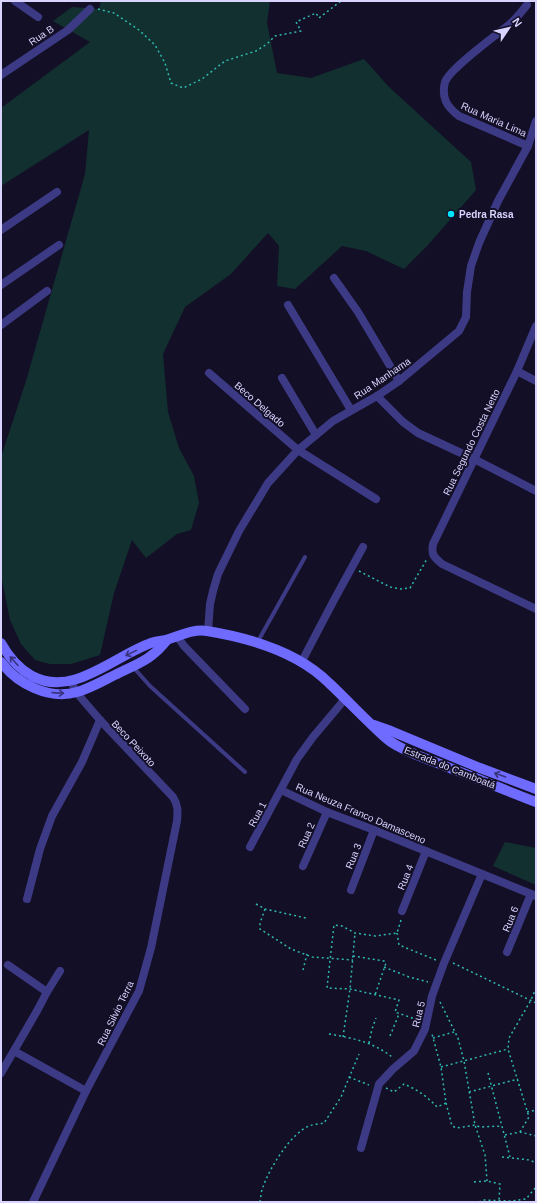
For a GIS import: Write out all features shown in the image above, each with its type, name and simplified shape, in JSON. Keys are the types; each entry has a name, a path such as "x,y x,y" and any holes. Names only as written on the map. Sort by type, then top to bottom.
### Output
{"main road":[{"name":"Estrada do Camboatá","path":"1,643 12,660 27,673 44,680 62,682 70,681 91,673 151,643 167,640 195,631 208,631 257,643 289,654 302,661 321,675 360,715 384,736 401,748 536,802"},
{"name":"Estrada do Camboatá","path":"1,662 22,682 40,690 57,694 79,696 152,655 167,640"},
{"name":"Estrada do Camboatá","path":"370,723 536,789"},
{"path":"513,793 517,781"}],"street":[{"path":"15,1 38,17"},
{"name":"Rua Maria Lima","path":"527,5 512,22 453,70 446,81 444,100 450,109 459,116 528,146"},
{"name":"Rua B","path":"1,75 68,30 90,9"},
{"name":"Rua Manhama","path":"208,631 210,604 216,580 239,531 268,483 298,450 333,421 377,396 399,381 459,331 466,317 467,292 471,266 479,243 498,201 528,146 536,121"},
{"path":"1,230 56,192"},
{"path":"1,285 60,245"},
{"path":"334,278 358,312 399,381"},
{"path":"1,325 47,290"},
{"path":"288,305 351,410"},
{"name":"Rua Segundo Costa Netto","path":"432,551 433,544 517,371 536,326"},
{"path":"517,371 536,381"},
{"name":"Beco Delgado","path":"209,373 298,450 376,499"},
{"path":"282,378 316,435"},
{"path":"377,396 403,422 418,434 474,459 536,491"},
{"path":"302,661 363,547"},
{"path":"432,551 434,557 442,564 536,609"},
{"path":"177,636 184,646 245,709"},
{"name":"Beco Peixoto","path":"70,681 79,696 100,720 172,797"},
{"name":"Rua Neuza Franco Damasceno","path":"345,699 313,737 301,754 281,790 327,812 534,895"},
{"path":"27,899 40,849 52,816 82,762 100,720"},
{"name":"Rua 1","path":"250,847 281,790"},
{"name":"Rua Silvio Terra","path":"33,1202 86,1091 139,990 151,948 177,821 177,804 172,797"},
{"name":"Rua 2","path":"303,866 327,812"},
{"name":"Rua 3","path":"351,890 374,830"},
{"name":"Rua 4","path":"402,911 426,851"},
{"name":"Rua 5","path":"361,1148 379,1086 400,1063 414,1052 425,1029 435,988 482,874"},
{"name":"Rua 6","path":"507,952 534,895"},
{"path":"8,965 47,992"},
{"path":"1,1073 60,971"},
{"path":"14,1051 86,1091"}],"lane":[{"path":"257,643 305,557"},
{"path":"132,666 150,686 245,772"}],"path":[{"path":"90,9 114,12 139,30 155,45 165,63 172,83 183,88 202,79 226,61 256,51 267,44 275,36 301,31 296,22 316,13 319,18 341,1"},
{"path":"352,568 390,587 401,589 410,588 432,551"},
{"path":"256,904 265,909 306,918"},
{"path":"265,909 260,923 260,929 291,949 312,957 353,960"},
{"path":"402,911 403,917 397,933 399,945 445,962 536,1003"},
{"path":"397,933 375,936 355,933 342,926 334,925 329,959 327,988 350,989 399,1000 395,1012 426,1023 433,1038 441,1067 446,1103 452,1126 457,1128 475,1125 480,1127 502,1126"},
{"path":"343,1037 350,989 355,933"},
{"path":"303,970 307,954"},
{"path":"353,956 384,961 386,964 375,995"},
{"path":"384,967 435,988 458,1038 464,1061 475,1125 485,1154 487,1181"},
{"path":"520,1132 529,1117 508,1049 509,1038 531,1000 536,988"},
{"path":"390,1036 399,1014"},
{"path":"369,1043 376,1018"},
{"path":"433,1038 455,1032"},
{"path":"330,1034 369,1043 400,1063"},
{"path":"441,1067 508,1049"},
{"path":"260,1202 262,1188 277,1159 295,1136 302,1130 310,1125 324,1123 341,1097 359,1054"},
{"path":"488,1074 510,1157"},
{"path":"349,1077 394,1092 404,1084 414,1088 430,1099 437,1107 446,1103"},
{"path":"469,1092 518,1079"},
{"path":"527,1112 536,1110"},
{"path":"505,1135 520,1132 536,1136"},
{"path":"502,1157 530,1160 536,1163"},
{"path":"474,1182 487,1181 500,1184 499,1200"},
{"path":"479,1202 483,1200 511,1201 526,1199 536,1187"}],"green space":[{"path":"101,1 270,1 267,23 277,73 311,78 364,59 388,86 471,162 476,190 428,245 404,269 366,251 342,246 295,289 277,286 279,246 268,233 231,274 185,307 163,354 168,412 179,448 194,476 199,503 191,530 177,534 146,558 132,540 114,593 100,655 71,664 50,664 35,660 21,644 10,620 1,575 1,457 26,381 85,174 89,130 1,186 1,108 90,42 53,21 72,7 99,9"},
{"path":"505,842 536,848 536,885 493,866"}],"place":[{"name":"Pedra Rasa","path":"451,214"}]}
